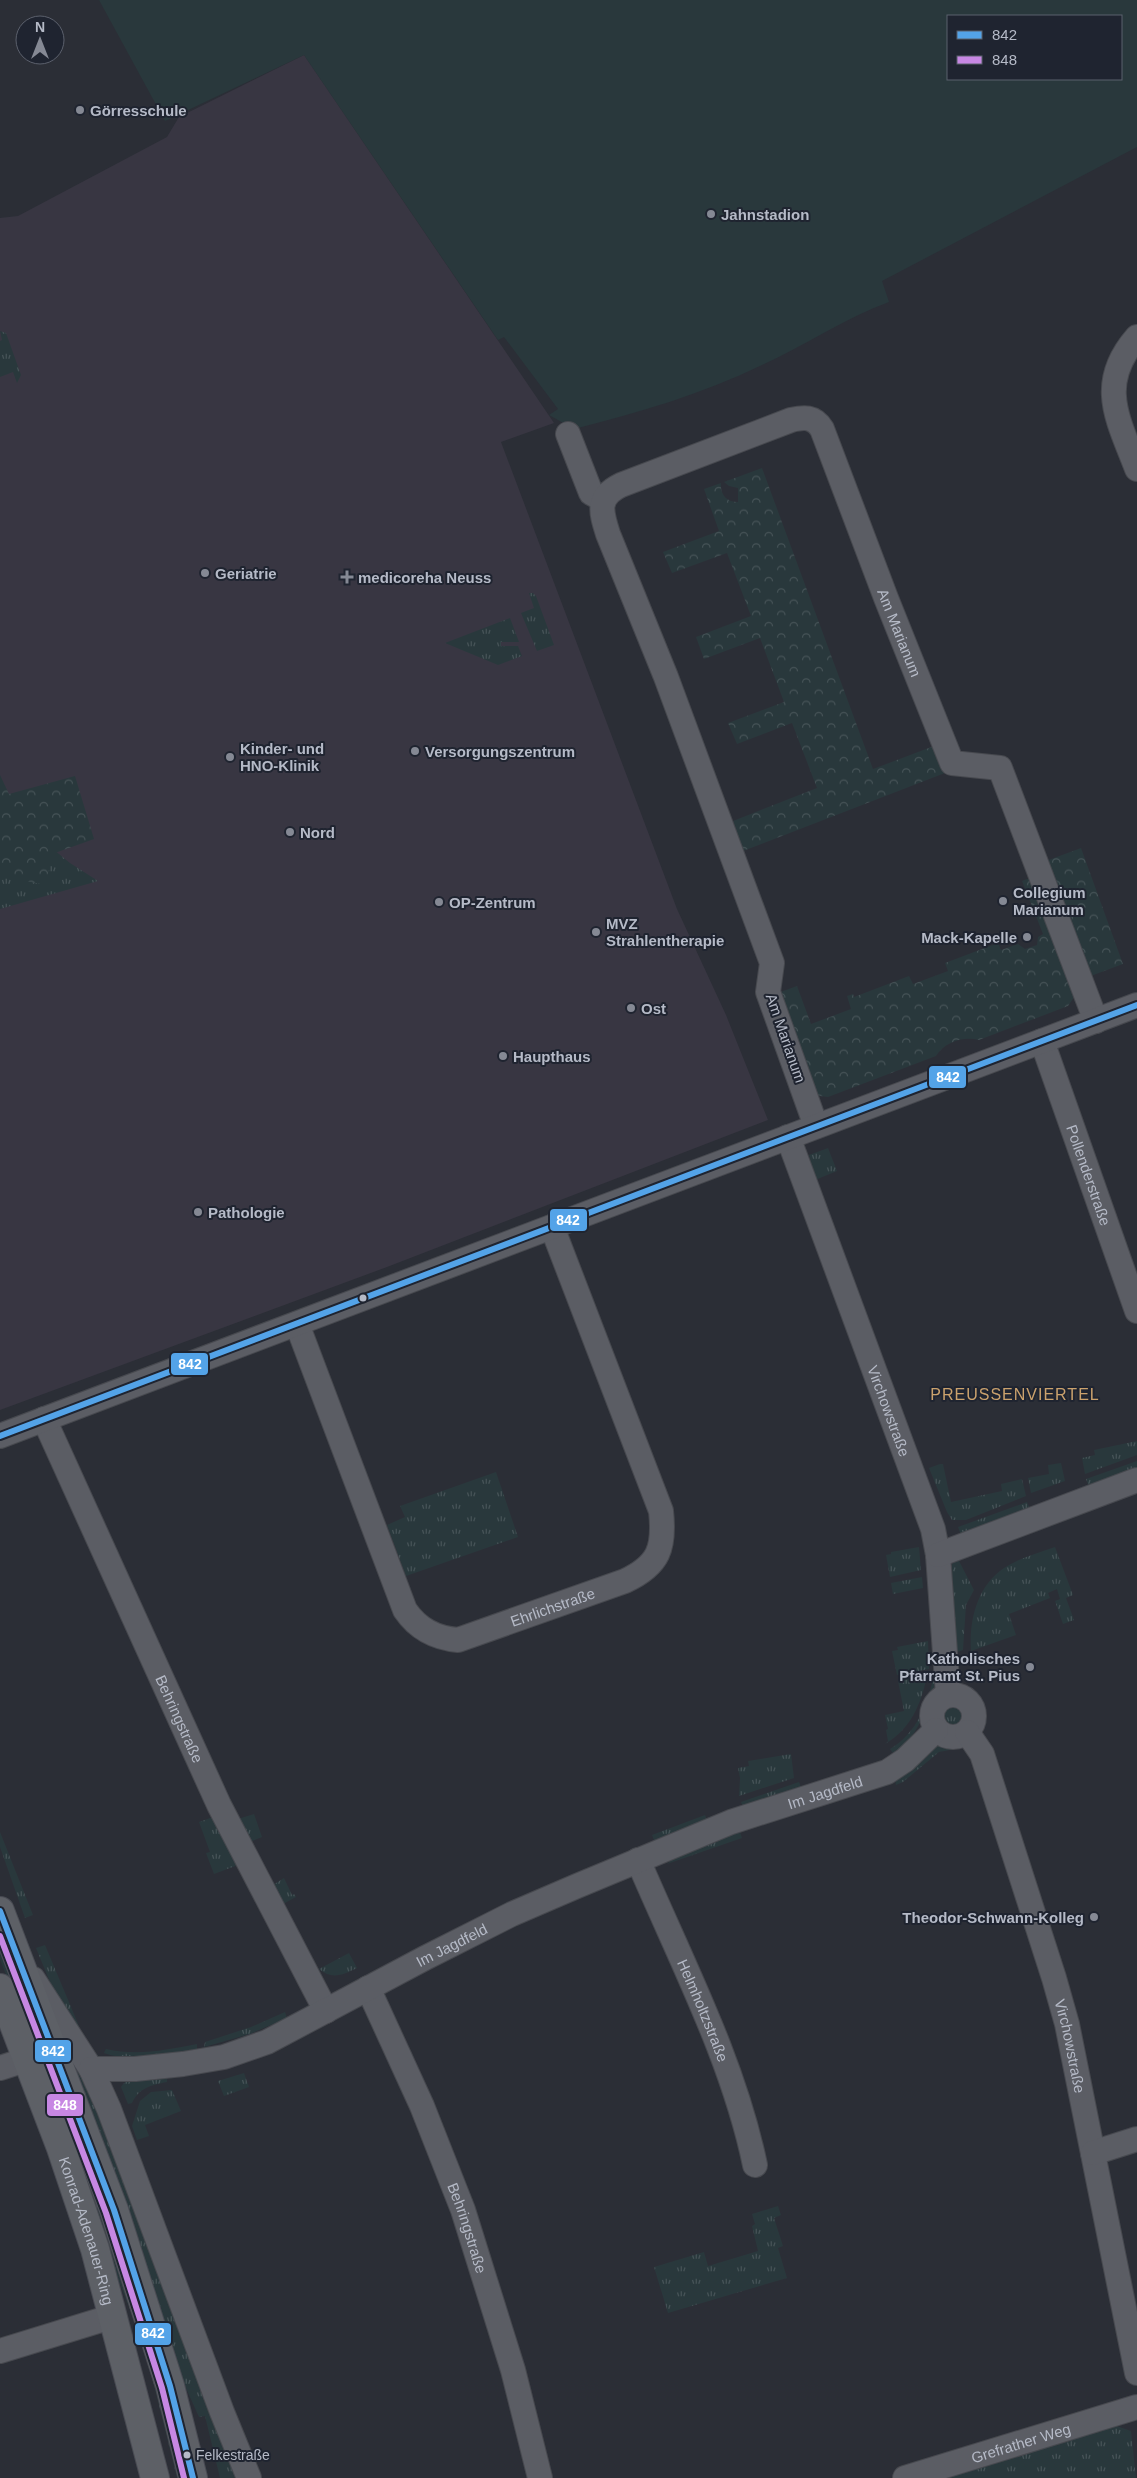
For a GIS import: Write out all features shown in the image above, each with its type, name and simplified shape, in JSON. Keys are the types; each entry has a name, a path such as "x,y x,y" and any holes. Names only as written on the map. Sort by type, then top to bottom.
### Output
{"main road":[{"name":"Konrad-Adenauer-Ring","path":"0,1911 120,2228 170,2386 193,2478"},
{"name":"Konrad-Adenauer-Ring","path":"0,1988 80,2203 114,2316 155,2478"}],"street":[{"path":"1137,337 1122,358 1113,389 1118,420 1137,469"},
{"name":"Am Marianum","path":"816,1126 768,992 772,963 666,677 602,515 604,500 610,491 621,485 791,420 808,417 819,424 834,456 886,598 952,763 1000,768 1096,1021"},
{"path":"568,434 591,493 604,500"},
{"path":"0,1436 1137,1005"},
{"name":"Pollenderstraße","path":"1042,1041 1137,1311"},
{"name":"Virchowstraße","path":"788,1137 925,1502 938,1555 948,1695"},
{"name":"Ehrlichstraße","path":"297,1324 405,1610 418,1626 436,1636 458,1640 625,1581 643,1572 657,1557 663,1528 661,1511 552,1227"},
{"name":"Behringstraße","path":"44,1419 219,1805 326,2011"},
{"path":"938,1555 1137,1480"},
{"path":"948,1695 961,1697 972,1706 974,1719 967,1732 955,1738 948,1737 936,1730 932,1724 932,1710 941,1698 948,1695"},
{"name":"Im Jagdfeld","path":"91,2069 135,2069 183,2064 224,2057 266,2042 512,1914 731,1822 887,1772 904,1760 936,1730"},
{"name":"Virchowstraße","path":"967,1732 982,1754 1067,2024 1137,2374"},
{"name":"Helmholtzstraße","path":"638,1860 702,2007 747,2129 755,2165"},
{"path":"13,1946 91,2069 109,2109 222,2412 249,2478"},
{"name":"Behringstraße","path":"368,1988 422,2106 463,2210 513,2370 540,2478"},
{"path":"0,2068 28,2059"},
{"path":"1093,2153 1137,2138"},
{"path":"0,2350 114,2316"},
{"name":"Grefrather Weg","path":"905,2478 1137,2407"}],"shaded area":[{"path":"304,55 554,423 501,442 677,909 726,1015 768,1120 387,1267 0,1410 0,218 18,216 167,137 179,117"}],"green space":[{"name":"Jahnstadion","path":"99,0 1137,0 1137,147 882,281 889,302 873,308 778,357 716,385 646,409 574,429 549,415 558,409 504,337 498,340 304,55 165,121"},
{"path":"0,331 6,333 21,375 17,383 13,372 0,377 0,341 2,340"},
{"path":"762,468 873,769 934,746 945,773 743,851 733,821 817,788 792,723 737,744 728,723 784,702 760,638 704,659 696,637 751,616 727,553 672,573 663,552 719,531 704,489 721,483 725,497 731,501 738,502 738,488 729,486 724,482"},
{"path":"529,593 533,593 536,596 554,645 537,651 521,613 534,608"},
{"path":"510,618 519,642 501,642 501,646 518,646 522,656 498,665 445,643"},
{"path":"0,775 9,794 75,776 94,839 52,854 46,885 0,876"},
{"path":"48,845 70,863 98,881 0,909 0,873"},
{"path":"1081,848 1123,964 1088,977 1068,1006 979,1040 955,1041 944,1047 936,1056 828,1097 820,1096 814,1092 775,994 797,986 811,1024 851,1009 847,996 853,994 854,997 909,976 913,984 948,971 945,963 998,943 1001,950 1018,944 1025,949 1037,945 1038,937 1043,934 1022,881 1049,870 1046,861"},
{"path":"828,1148 837,1171 815,1180 809,1155"},
{"path":"1137,1441 1137,1455 1085,1474 1082,1458 1095,1455 1094,1450"},
{"path":"1137,1461 1137,1469 1089,1487 1086,1479"},
{"path":"1061,1463 1065,1481 1031,1493 1028,1478 1049,1474 1048,1465"},
{"path":"943,1464 951,1502 1002,1491 1001,1484 1022,1479 1026,1496 966,1520 952,1520 929,1468"},
{"path":"496,1472 518,1537 406,1576 387,1525 405,1517 400,1506"},
{"path":"1027,1502 1030,1509 961,1535 958,1527"},
{"path":"919,1547 921,1570 890,1577 886,1555 891,1554 891,1552"},
{"path":"1055,1547 1073,1595 1066,1598 1074,1620 1063,1624 1055,1601 1060,1599 1057,1589 1048,1593 1050,1598 1009,1614 1016,1635 971,1651 973,1616 987,1584 995,1575 1010,1564"},
{"path":"958,1559 974,1590 966,1605 963,1650 955,1653 951,1571 952,1564"},
{"path":"922,1577 923,1588 893,1594 891,1583"},
{"path":"928,1641 929,1669 897,1675 892,1651 898,1650 897,1647"},
{"path":"934,1674 934,1688 931,1698 917,1728 908,1741 893,1753 890,1749 907,1735 920,1717 925,1707"},
{"path":"927,1676 922,1696 914,1715 902,1731 885,1744 888,1741 886,1730 888,1729 885,1715 904,1711 898,1681"},
{"path":"954,1703 959,1704 965,1710 965,1720 959,1726 954,1727 949,1726 943,1720 942,1715 943,1710 949,1704"},
{"path":"947,1743 966,1747 939,1752 903,1782 896,1785 895,1780 932,1749"},
{"path":"791,1754 794,1778 739,1796 740,1778 738,1768 749,1766 748,1761"},
{"path":"799,1782 801,1787 743,1807 741,1802"},
{"path":"254,1814 262,1837 250,1842 238,1819"},
{"path":"705,1815 707,1820 654,1840 652,1835"},
{"path":"213,1817 238,1865 214,1874 206,1853 210,1852 199,1822"},
{"path":"0,1832 33,1915 25,1918 0,1847"},
{"path":"740,1832 742,1838 667,1864 677,1856"},
{"path":"284,1878 292,1895 294,1894 296,1897 283,1904 273,1885"},
{"path":"0,1945 106,2222 146,2343 181,2478 177,2478 144,2345 112,2264 74,2151 0,1959"},
{"path":"45,1945 84,2038 57,1999 36,1948"},
{"path":"349,1953 357,1968 338,1975 328,1974 319,1969"},
{"path":"285,2012 287,2018 250,2034 204,2047 205,2042 251,2027"},
{"path":"197,2044 197,2049 151,2057 127,2058 104,2053 106,2049 141,2052"},
{"path":"70,2049 96,2101 237,2478 220,2478 205,2416 199,2417 177,2368 66,2050"},
{"path":"244,2073 249,2087 224,2096 218,2081"},
{"path":"154,2075 155,2079 167,2078 167,2082 146,2088 138,2094 132,2103 128,2104 121,2087 124,2083 136,2078"},
{"path":"172,2090 181,2111 145,2125 149,2136 137,2140 132,2126 140,2101 151,2092"},
{"path":"778,2206 781,2215 774,2218 783,2246 778,2248 787,2278 668,2313 654,2267 704,2252 708,2266 758,2251 752,2226 755,2224 752,2214"},
{"path":"1111,2424 1131,2431 1136,2478 937,2478"}],"transit line":[{"name":"842","path":"0,1436 1137,1005"},
{"name":"842","path":"0,1911 114,2210 170,2386 193,2478"},
{"name":"848","path":"0,1936 106,2213 162,2388 184,2478"}],"place":[{"name":"Görresschule","path":"80,110"},
{"name":"Jahnstadion","path":"711,214"},
{"name":"Geriatrie","path":"205,573"},
{"name":"medicoreha Neuss","path":"347,577"},
{"name":"Versorgungszentrum","path":"415,751"},
{"name":"Kinder- und HNO-Klinik","path":"230,757"},
{"name":"Nord","path":"290,832"},
{"name":"Collegium Marianum","path":"1003,901"},
{"name":"OP-Zentrum","path":"439,902"},
{"name":"MVZ Strahlentherapie","path":"596,932"},
{"name":"Mack-Kapelle","path":"1027,937"},
{"name":"Ost","path":"631,1008"},
{"name":"Haupthaus","path":"503,1056"},
{"name":"Pathologie","path":"198,1212"},
{"name":"Katholisches Pfarramt St. Pius","path":"1030,1667"},
{"name":"Theodor-Schwann-Kolleg","path":"1094,1917"},
{"name":"Felkestraße","path":"187,2455"}],"district":[{"name":"PREUSSENVIERTEL","path":"1015,1394"}]}
